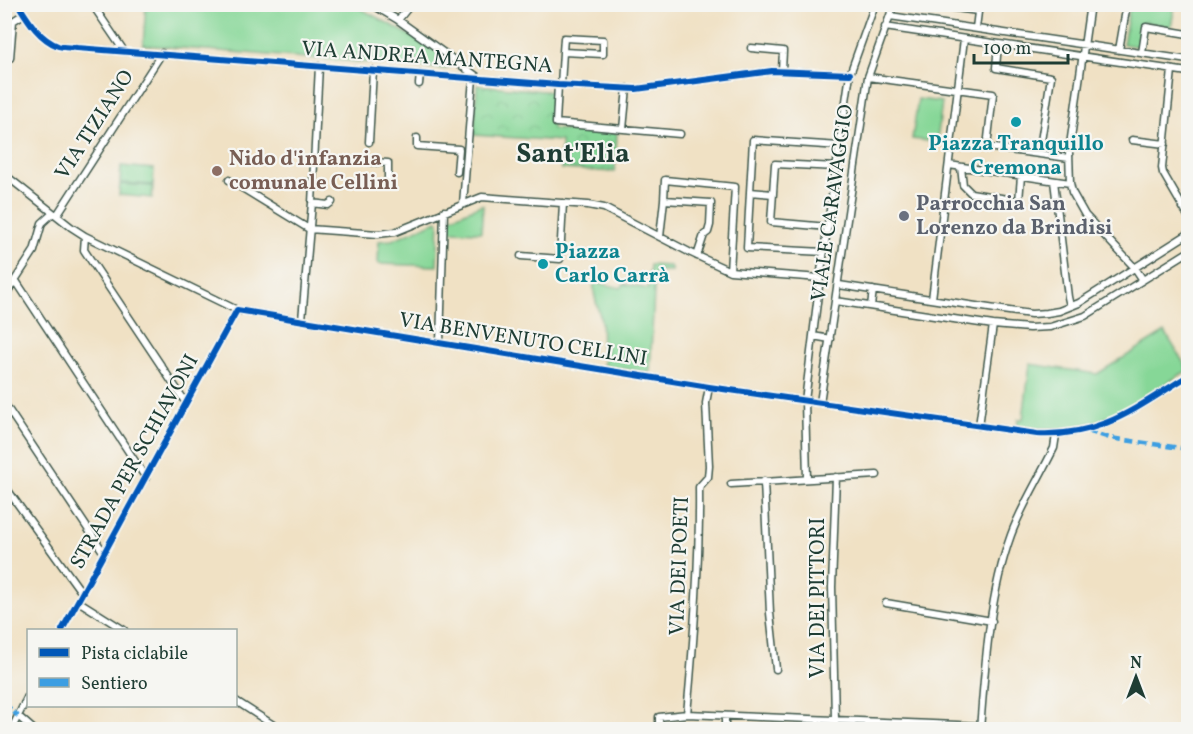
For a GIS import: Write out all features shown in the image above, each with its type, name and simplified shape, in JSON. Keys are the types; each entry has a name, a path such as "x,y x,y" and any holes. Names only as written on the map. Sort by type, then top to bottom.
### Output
{"street":[{"name":"VIA ANDREA MANTEGNA","path":"18,4 37,31 58,46 560,85 627,88 782,70 850,74"},
{"path":"92,4 124,51"},
{"path":"371,4 398,20 476,78 463,204"},
{"path":"398,20 411,4"},
{"name":"VIALE CARAVAGGIO","path":"807,478 805,401 820,278 850,74 875,4"},
{"name":"VIALE CARAVAGGIO","path":"820,403 839,285 867,77 894,4"},
{"path":"931,4 979,8 976,28"},
{"path":"1090,4 1069,158 1070,183 1072,192 1085,215 1135,268 1143,280"},
{"path":"1119,50 1127,4"},
{"path":"4,21 13,21 24,14"},
{"path":"890,16 1188,60"},
{"path":"4,58 10,58 13,21"},
{"path":"885,27 1188,72"},
{"path":"1142,53 1146,27 1188,34"},
{"path":"563,52 603,54 603,40 564,38 556,123 680,134"},
{"path":"932,299 964,39"},
{"path":"998,44 996,69 1051,77 1039,154"},
{"path":"751,48 783,51 782,70"},
{"name":"VIA TIZIANO","path":"4,297 34,251 42,223 55,214 162,53"},
{"path":"302,320 312,203 319,66"},
{"path":"369,142 374,70"},
{"path":"1172,70 1163,173 1188,216"},
{"path":"419,84 420,74"},
{"path":"867,77 993,94 987,147 1069,158"},
{"path":"623,129 627,88"},
{"path":"417,138 417,146 459,149 457,172"},
{"path":"824,252 747,248 753,140 840,146"},
{"path":"1132,140 1165,144"},
{"path":"314,158 388,163 388,179"},
{"path":"828,227 771,222 775,164 837,167"},
{"path":"949,165 1070,183"},
{"path":"961,167 963,185 971,193 1019,201 1022,176"},
{"name":"VIA BENVENUTO CELLINI","path":"4,174 85,236 237,310 708,387 1014,432 1056,435 1087,431 1117,420 1188,376"},
{"path":"229,180 309,229 387,233 482,196 563,203 604,208 730,271 820,278"},
{"path":"660,237 665,180 735,186 730,271"},
{"path":"1054,181 1070,306"},
{"path":"750,192 773,194"},
{"path":"664,200 711,203 710,225 697,256"},
{"path":"312,203 328,205 332,202"},
{"path":"521,256 560,259 563,203"},
{"path":"440,343 444,212"},
{"path":"839,285 1031,314 1059,311 1079,303 1188,234"},
{"path":"85,236 84,250 186,403"},
{"path":"836,301 993,325 1050,327 1085,316 1188,252"},
{"path":"16,281 146,478"},
{"path":"871,306 873,290"},
{"path":"1079,303 1085,316"},
{"path":"975,322 977,307"},
{"name":"STRADA PER SCHIAVONI","path":"63,629 237,310"},
{"path":"979,426 993,325"},
{"path":"813,336 830,339"},
{"name":"VIA DEI POETI","path":"687,714 695,620 700,525 699,487 708,477 709,466 706,403 708,387"},
{"path":"4,403 104,553"},
{"path":"659,729 659,717 687,714 836,719 980,728 984,673 1002,563 1011,534 1054,448 1056,435"},
{"path":"731,484 877,475"},
{"name":"VIA DEI PITTORI","path":"836,477 832,587 836,719"},
{"path":"764,482 770,613 776,669"},
{"path":"4,485 82,593"},
{"path":"78,601 122,629"},
{"path":"886,603 992,621"},
{"path":"11,729 27,698"},
{"path":"237,702 281,729"},
{"path":"18,716 34,729"},
{"path":"724,716 725,729"}],"green space":[{"path":"146,5 354,5 430,46 449,59 452,65 446,69 143,45"},
{"path":"1130,5 1175,5 1171,27 1144,22 1140,47 1123,44"},
{"path":"477,85 554,92 552,129 617,133 615,172 561,169 561,141 474,135"},
{"path":"918,99 942,102 937,142 912,139"},
{"path":"121,166 154,169 153,185 120,183"},
{"path":"120,184 153,186 152,198 119,195"},
{"path":"483,205 481,232 450,231 450,218"},
{"path":"439,222 437,266 378,264 379,241 392,240"},
{"path":"650,265 670,266 672,271 655,271 650,373 603,366 607,348 602,346 601,321 594,282 621,288 624,284 648,289"},
{"path":"1165,332 1188,370 1128,407 1089,424 1044,430 1017,427 1018,419 1023,419 1030,364 1097,374"}],"marked path":[{"path":"1087,431 1110,438 1188,449"},
{"path":"4,703 18,716"}],"cycle path":[{"path":"18,4 45,39 65,47 636,89 772,71 850,74"},
{"path":"63,629 237,310 709,387 1037,434 1081,431 1099,425 1134,409 1188,376"}],"place":[{"name":"Piazza Tranquillo Cremona","path":"1016,122"},
{"name":"Nido d'infanzia comunale Cellini","path":"217,171"},
{"name":"Parrocchia San Lorenzo da Brindisi","path":"904,216"},
{"name":"Piazza Carlo Carrà","path":"543,264"}],"district":[{"name":"Sant'Elia","path":"573,155"}]}
